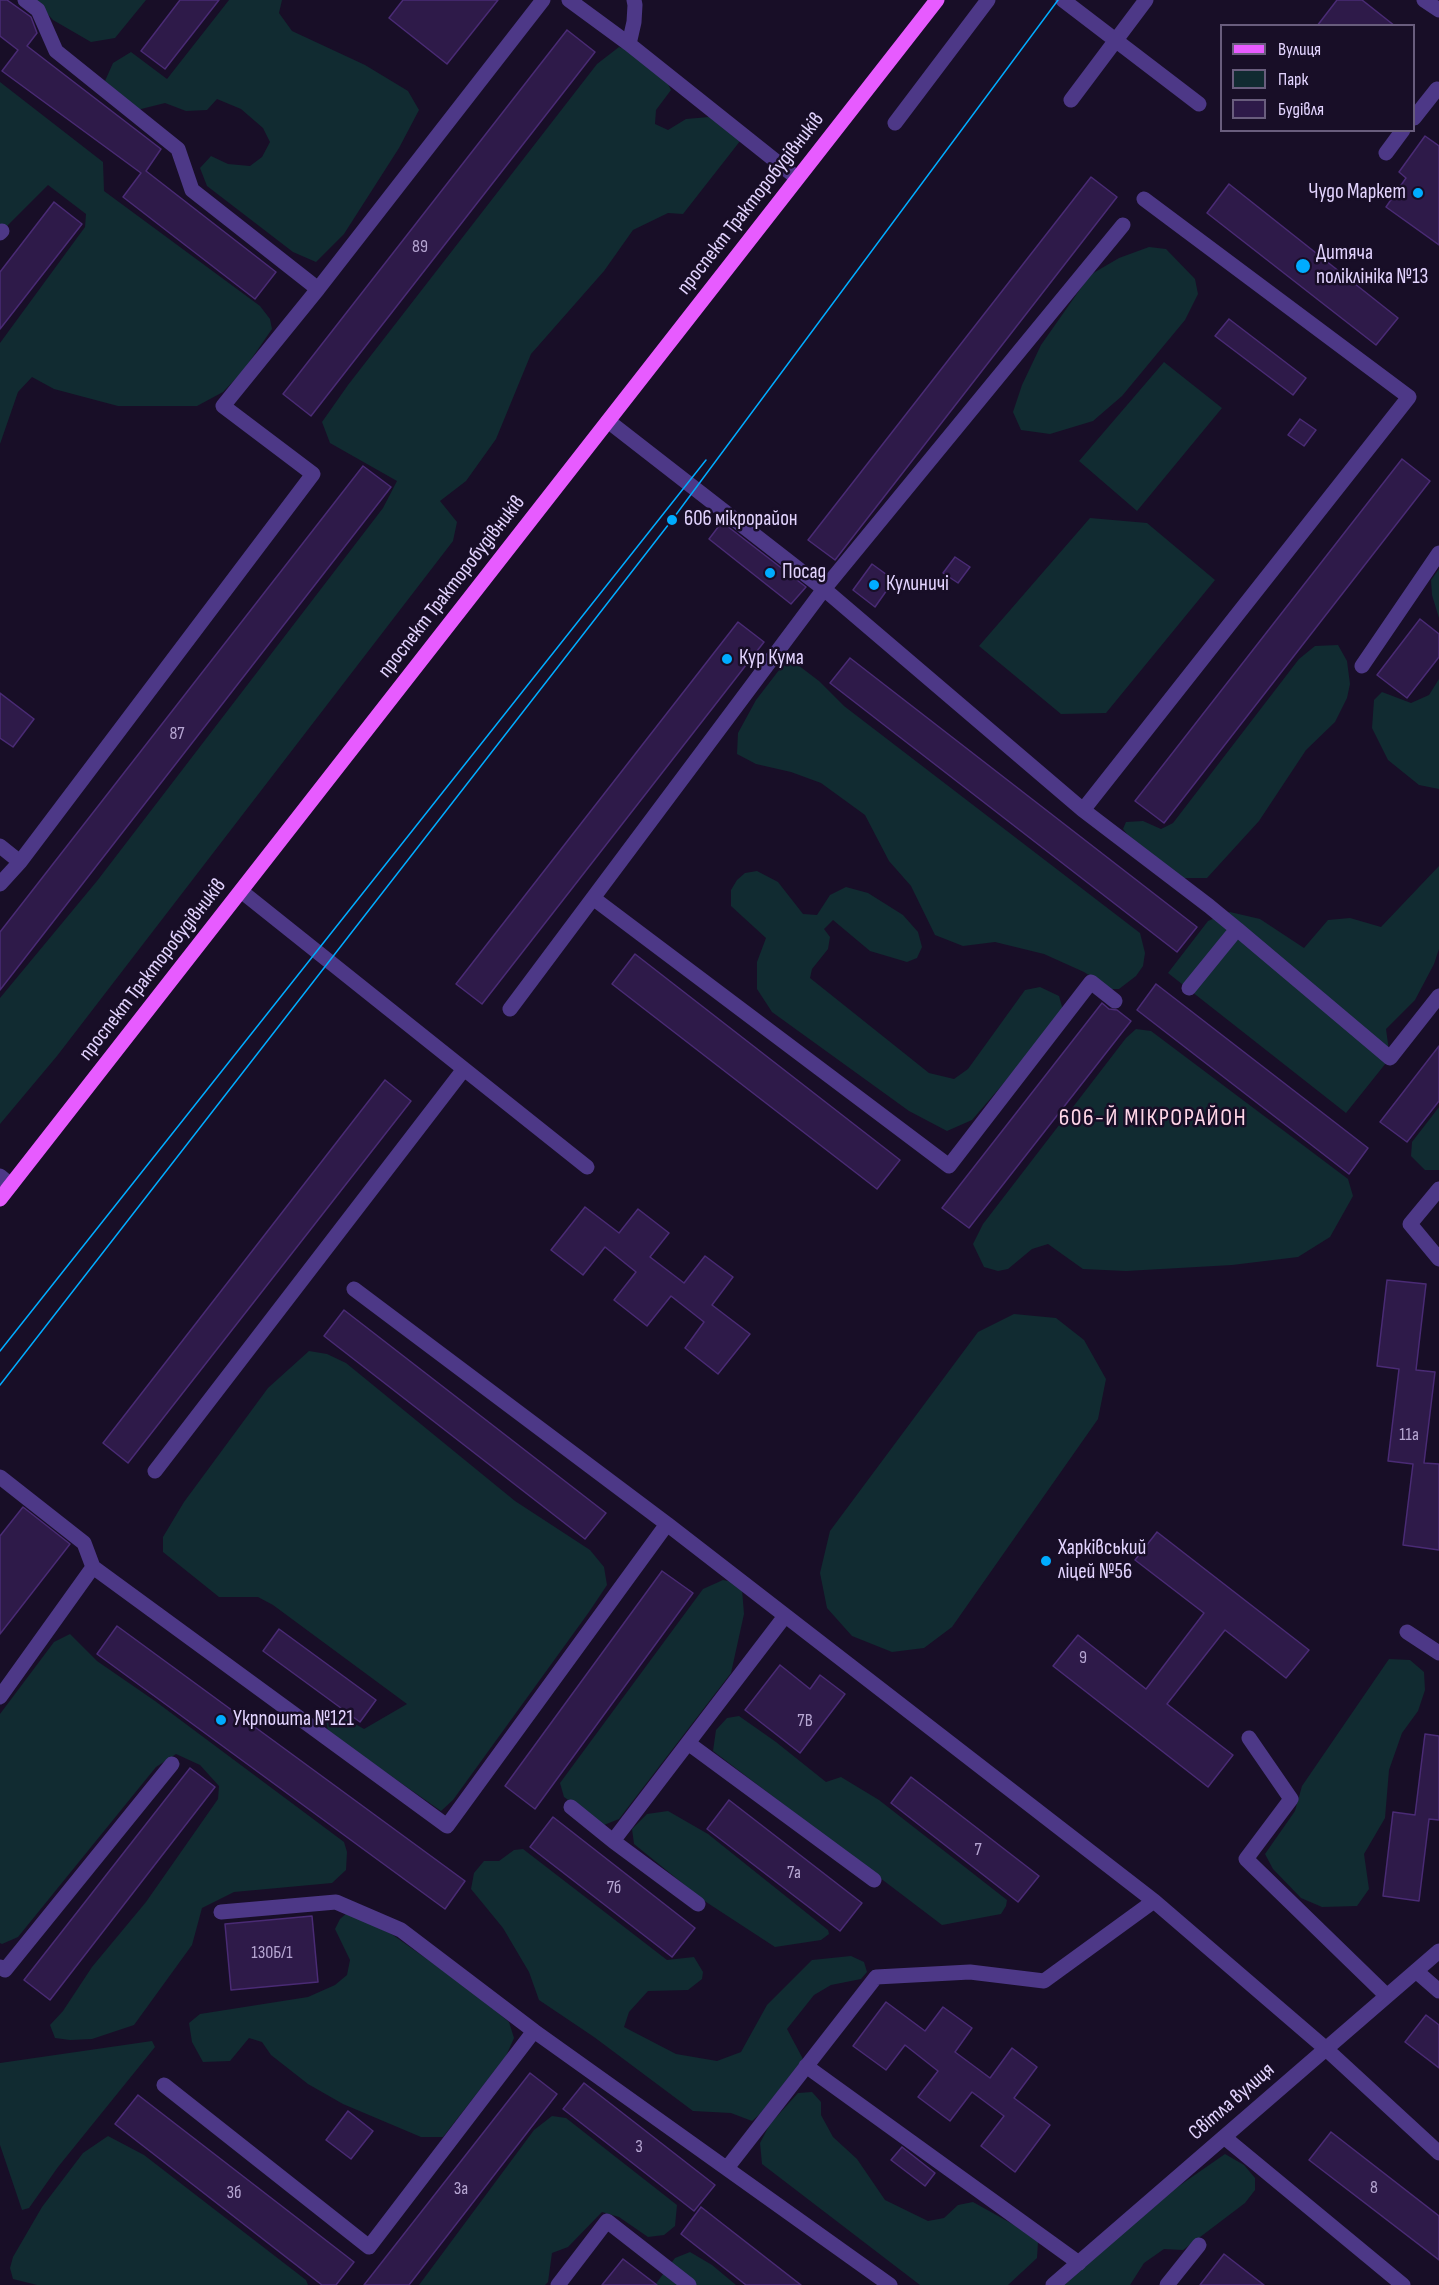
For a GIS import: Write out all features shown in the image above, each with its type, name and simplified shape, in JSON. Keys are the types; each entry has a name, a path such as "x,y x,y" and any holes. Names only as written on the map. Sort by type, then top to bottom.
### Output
{"main road":[{"name":"проспект Тракторобудівників","path":"0,1199 5,1180 241,891 937,0"}],"street":[{"path":"25,0 38,10 56,51 178,150 192,190 318,289"},
{"path":"0,884 20,862 314,474 223,406 318,289 543,0"},
{"path":"569,0 629,44 797,178"},
{"path":"629,44 634,0"},
{"path":"895,123 988,0"},
{"path":"1063,0 1199,104"},
{"path":"1071,100 1146,0"},
{"path":"1424,0 1439,10"},
{"path":"1415,116 1437,89 1439,90"},
{"path":"1386,153 1402,132"},
{"path":"1083,810 1409,397 1144,199"},
{"path":"510,1009 824,589 1123,225"},
{"path":"608,421 824,589 1083,810 1237,929 1390,1058 1439,996"},
{"path":"1362,666 1439,553"},
{"path":"0,846 20,862"},
{"path":"241,891 587,1167"},
{"path":"593,898 948,1166 1091,982 1115,1001"},
{"path":"1189,988 1237,929"},
{"path":"155,1471 464,1069"},
{"path":"1439,1189 1410,1224 1439,1259"},
{"path":"354,1289 667,1524 1154,1901 1325,2048 1439,2153"},
{"path":"0,1477 84,1543 93,1567 447,1826 667,1524"},
{"path":"0,1697 93,1567"},
{"path":"613,1841 785,1616"},
{"path":"1407,1632 1439,1653"},
{"path":"1249,1737 1291,1799 1246,1859 1387,1996"},
{"path":"688,1743 874,1880"},
{"path":"0,1967 5,1970 172,1764"},
{"path":"571,1807 698,1904"},
{"path":"726,2168 876,1977 970,1972 1044,1981 1154,1901"},
{"path":"221,1912 336,1902 401,1930 534,2031 890,2285"},
{"name":"Світла вулиця","path":"1053,2285 1439,1951"},
{"path":"1416,1971 1439,1991"},
{"path":"164,2085 369,2247 534,2031"},
{"path":"806,2066 1079,2263"},
{"path":"1224,2137 1403,2285"},
{"path":"558,2285 607,2221 689,2285"},
{"path":"1167,2285 1199,2245"}],"green space":[{"path":"35,0 146,0 115,38 91,42 53,20"},
{"path":"229,0 282,0 279,13 292,31 365,65 408,91 419,110 399,148 344,234 316,262 293,252 207,186 200,168 211,156 228,164 250,166 262,157 270,142 263,128 241,109 217,99 207,110 186,111 165,103 137,110 105,81 113,63 131,52 167,79"},
{"path":"619,47 628,50 665,78 671,90 656,110 655,124 668,130 686,119 709,117 744,136 683,214 668,213 633,230 604,271 531,354 496,439 466,481 440,501 457,522 453,541 57,1056 0,1124 0,998 97,881 383,508 397,481 330,443 322,422 348,385 597,64"},
{"path":"0,82 103,162 104,191 260,306 270,319 272,329 243,371 223,392 197,406 118,406 54,389 32,377 18,392 0,444 0,343 85,227 86,214 48,185 0,233"},
{"path":"1149,247 1166,249 1195,279 1198,294 1185,320 1122,396 1093,421 1050,434 1021,430 1013,412 1022,385 1041,345 1090,275 1119,258"},
{"path":"1164,362 1222,408 1137,511 1079,461"},
{"path":"1090,518 1147,523 1215,580 1106,713 1061,714 979,646"},
{"path":"1439,569 1439,618 1432,595 1431,580"},
{"path":"1338,645 1347,661 1350,684 1347,698 1335,722 1306,750 1259,821 1207,878 1179,878 1135,844 1123,829 1126,822 1143,821 1161,829 1173,823 1299,659 1315,646"},
{"path":"786,661 794,662 819,681 844,706 1140,933 1145,953 1143,966 1136,976 1119,989 1111,989 1084,972 1044,954 995,942 963,946 935,935 911,886 889,861 865,815 821,783 791,772 756,764 737,754 738,733 756,700"},
{"path":"1439,679 1439,789 1419,785 1388,760 1372,728 1374,700 1382,692 1411,703 1429,695"},
{"path":"1439,866 1439,949 1434,964 1415,1000 1386,1029 1390,1058 1346,1113 1168,973 1208,921 1230,912 1260,919 1304,948 1328,920 1350,918 1381,927"},
{"path":"757,871 778,882 803,914 817,915 830,895 846,887 868,893 903,915 918,932 922,947 917,958 907,962 870,951 833,920 824,929 830,937 828,949 812,969 810,978 929,1073 954,1079 968,1069 1025,990 1040,987 1059,996 1063,1010 1046,1034 972,1120 947,1131 909,1111 772,1012 757,989 757,962 766,938 731,906 731,890 737,880 745,873"},
{"path":"1136,1029 1151,1031 1348,1179 1353,1196 1330,1237 1298,1257 1232,1265 1126,1271 1083,1269 1048,1244 1032,1249 1008,1269 998,1271 984,1267 973,1244 983,1224 1126,1038"},
{"path":"1439,1107 1439,1170 1425,1170 1411,1156 1412,1142"},
{"path":"1014,1314 1056,1318 1084,1340 1106,1379 1098,1419 952,1627 924,1648 892,1652 852,1636 827,1608 820,1573 830,1531 978,1332"},
{"path":"309,1351 327,1354 346,1363 515,1501 590,1550 604,1567 607,1585 589,1612 453,1800 441,1811 328,1732 326,1719 336,1713 364,1729 407,1704 273,1605 258,1597 219,1597 163,1552 163,1537 184,1502 268,1388"},
{"path":"723,1580 733,1582 742,1589 744,1614 731,1673 619,1819 604,1825 564,1797 560,1783 703,1589"},
{"path":"70,1634 97,1661 155,1701 344,1842 347,1852 346,1870 332,1883 234,1892 202,1908 192,1945 134,2025 92,2039 70,2040 55,2038 50,2025 63,2011 92,1967 146,1902 218,1799 219,1786 200,1765 176,1754 156,1767 18,1937 0,1943 0,1714 54,1642"},
{"path":"1389,1659 1410,1660 1424,1672 1425,1690 1418,1711 1402,1733 1389,1770 1385,1818 1364,1854 1369,1889 1357,1906 1322,1907 1301,1898 1273,1869 1265,1854 1295,1811 1302,1786"},
{"path":"739,1716 826,1782 841,1777 879,1800 1007,1900 1001,1914 942,1925 713,1751 716,1730 727,1718"},
{"path":"668,1811 708,1834 828,1930 829,1934 821,1940 775,1947 703,1900 634,1844 632,1829 647,1814"},
{"path":"523,1849 667,1960 694,1957 703,1972 702,1979 688,1990 648,1991 629,2012 624,2027 676,2054 717,2061 741,2052 767,2005 812,1960 851,1956 864,1962 867,1972 861,1979 831,1985 814,1995 787,2029 803,2059 761,2113 752,2121 731,2113 693,2111 594,2037 539,2000 529,1972 503,1928 471,1889 474,1873 484,1861 499,1861 514,1850"},
{"path":"348,1912 393,1935 465,1986 509,2022 514,2038 506,2056 443,2137 421,2137 343,2104 308,2084 271,2055 262,2042 249,2038 230,2061 203,2062 192,2042 189,2023 200,2014 308,1997 335,1985 347,1975 350,1960 335,1929 340,1919"},
{"path":"152,2041 155,2047 58,2167 29,2208 22,2210 0,2145 0,2063"},
{"path":"812,2092 821,2102 821,2115 833,2137 857,2159 885,2200 928,2221 944,2218 958,2205 973,2202 1016,2226 1038,2242 1037,2258 1008,2285 920,2285 762,2164 760,2143 770,2124 798,2093"},
{"path":"552,2116 566,2118 677,2205 675,2226 664,2235 648,2237 619,2217 602,2212 568,2247 552,2253 548,2282 545,2285 419,2285 534,2130"},
{"path":"108,2136 144,2155 306,2280 308,2285 37,2285 13,2279 10,2268 13,2257 42,2207 83,2153"},
{"path":"1225,2154 1244,2165 1255,2178 1255,2190 1245,2203 1183,2250 1164,2249 1144,2263 1130,2285 1062,2285 1176,2188"},
{"path":"690,2252 712,2265 736,2285 655,2285 675,2258"}],"building":[{"path":"0,0 7,0 31,17 37,33 27,46 161,149 146,171 276,272 255,299 123,197 141,173 2,71 18,50 0,36"},
{"path":"180,0 219,0 165,69 141,51"},
{"path":"403,0 498,0 447,64 389,18"},
{"path":"1337,0 1362,0 1392,24 1319,24"},
{"path":"567,30 595,52 311,416 283,394"},
{"name":"Чудо Маркет","path":"1425,136 1439,146 1439,245 1386,207 1406,178 1399,172"},
{"path":"1091,177 1117,197 835,560 808,540"},
{"name":"Дитяча поліклініка №13","path":"1229,184 1398,318 1376,345 1207,213"},
{"path":"54,202 82,224 0,329 0,272"},
{"path":"1229,319 1306,378 1293,395 1215,336"},
{"path":"1300,419 1316,430 1304,446 1288,435"},
{"path":"1402,459 1430,481 1164,823 1135,801"},
{"path":"363,466 391,487 0,990 0,932"},
{"path":"722,522 806,587 791,604 709,539"},
{"path":"955,557 970,567 958,583 943,573"},
{"name":"Кулиничі","path":"872,564 894,580 875,607 853,590"},
{"path":"1420,619 1439,634 1439,657 1407,698 1377,675"},
{"path":"738,622 764,642 482,1004 456,984"},
{"path":"850,658 1197,927 1177,952 830,683"},
{"path":"0,693 34,719 13,747 0,738"},
{"path":"635,954 900,1160 877,1189 612,984"},
{"path":"1156,984 1368,1148 1349,1174 1137,1010"},
{"path":"1102,1003 1109,1009 1117,1010 1131,1021 969,1228 942,1208"},
{"path":"1439,1046 1439,1101 1407,1142 1380,1122"},
{"path":"385,1080 411,1101 128,1463 103,1443"},
{"path":"585,1207 619,1233 638,1209 669,1233 650,1257 684,1283 705,1256 733,1277 712,1305 750,1334 718,1374 685,1348 704,1322 671,1296 647,1326 614,1300 636,1272 605,1247 583,1275 551,1250"},
{"path":"1387,1280 1426,1284 1416,1370 1435,1372 1424,1463 1439,1464 1439,1550 1403,1545 1413,1464 1388,1461 1399,1369 1377,1366"},
{"path":"344,1310 606,1513 585,1539 324,1336"},
{"path":"23,1507 70,1544 0,1634 0,1536"},
{"path":"1157,1532 1309,1650 1286,1678 1225,1630 1167,1704 1233,1755 1208,1787 1053,1666 1078,1635 1146,1689 1204,1613 1135,1560"},
{"path":"662,1571 693,1593 535,1809 505,1786"},
{"path":"117,1626 465,1881 445,1909 97,1654"},
{"path":"279,1629 376,1700 360,1722 263,1651"},
{"path":"780,1665 810,1689 820,1675 845,1694 800,1753 745,1710"},
{"path":"1425,1734 1439,1736 1439,1820 1429,1819 1419,1901 1383,1896 1393,1812 1415,1815"},
{"path":"190,1768 215,1787 50,2000 24,1980"},
{"path":"911,1777 1039,1876 1018,1902 891,1803"},
{"path":"729,1800 862,1903 840,1931 707,1829"},
{"path":"553,1817 695,1928 672,1957 530,1847"},
{"path":"312,1916 318,1982 231,1990 225,1924"},
{"path":"886,2002 925,2031 943,2007 972,2028 955,2052 990,2078 1012,2048 1037,2067 1014,2098 1050,2125 1015,2172 981,2146 1004,2116 972,2092 950,2121 918,2097 938,2071 905,2045 886,2070 853,2046"},
{"path":"1426,2015 1439,2025 1439,2068 1405,2042"},
{"path":"530,2073 557,2094 409,2285 364,2285"},
{"path":"584,2083 715,2185 694,2211 563,2109"},
{"path":"138,2095 354,2262 336,2285 322,2285 115,2124"},
{"path":"348,2111 373,2131 351,2159 326,2140"},
{"path":"1331,2132 1439,2216 1439,2260 1309,2160"},
{"path":"902,2147 935,2173 925,2186 891,2160"},
{"path":"701,2207 801,2285 746,2285 681,2234"},
{"path":"1224,2254 1264,2285 1200,2285"},
{"path":"623,2259 657,2285 602,2285"}],"tram line":[{"path":"0,1385 672,520 1058,0"},
{"path":"0,1351 706,460"}],"place":[{"name":"Чудо Маркет","path":"1418,193"},
{"name":"Дитяча поліклініка №13","path":"1303,266"},
{"name":"606 мікрорайон","path":"672,520"},
{"name":"Посад","path":"770,573"},
{"name":"Кулиничі","path":"874,585"},
{"name":"Кур Кума","path":"727,659"},
{"name":"Харківський ліцей №56","path":"1046,1561"},
{"name":"Укрпошта №121","path":"221,1720"}],"district":[{"name":"606-Й МІКРОРАЙОН","path":"1153,1119"}]}
